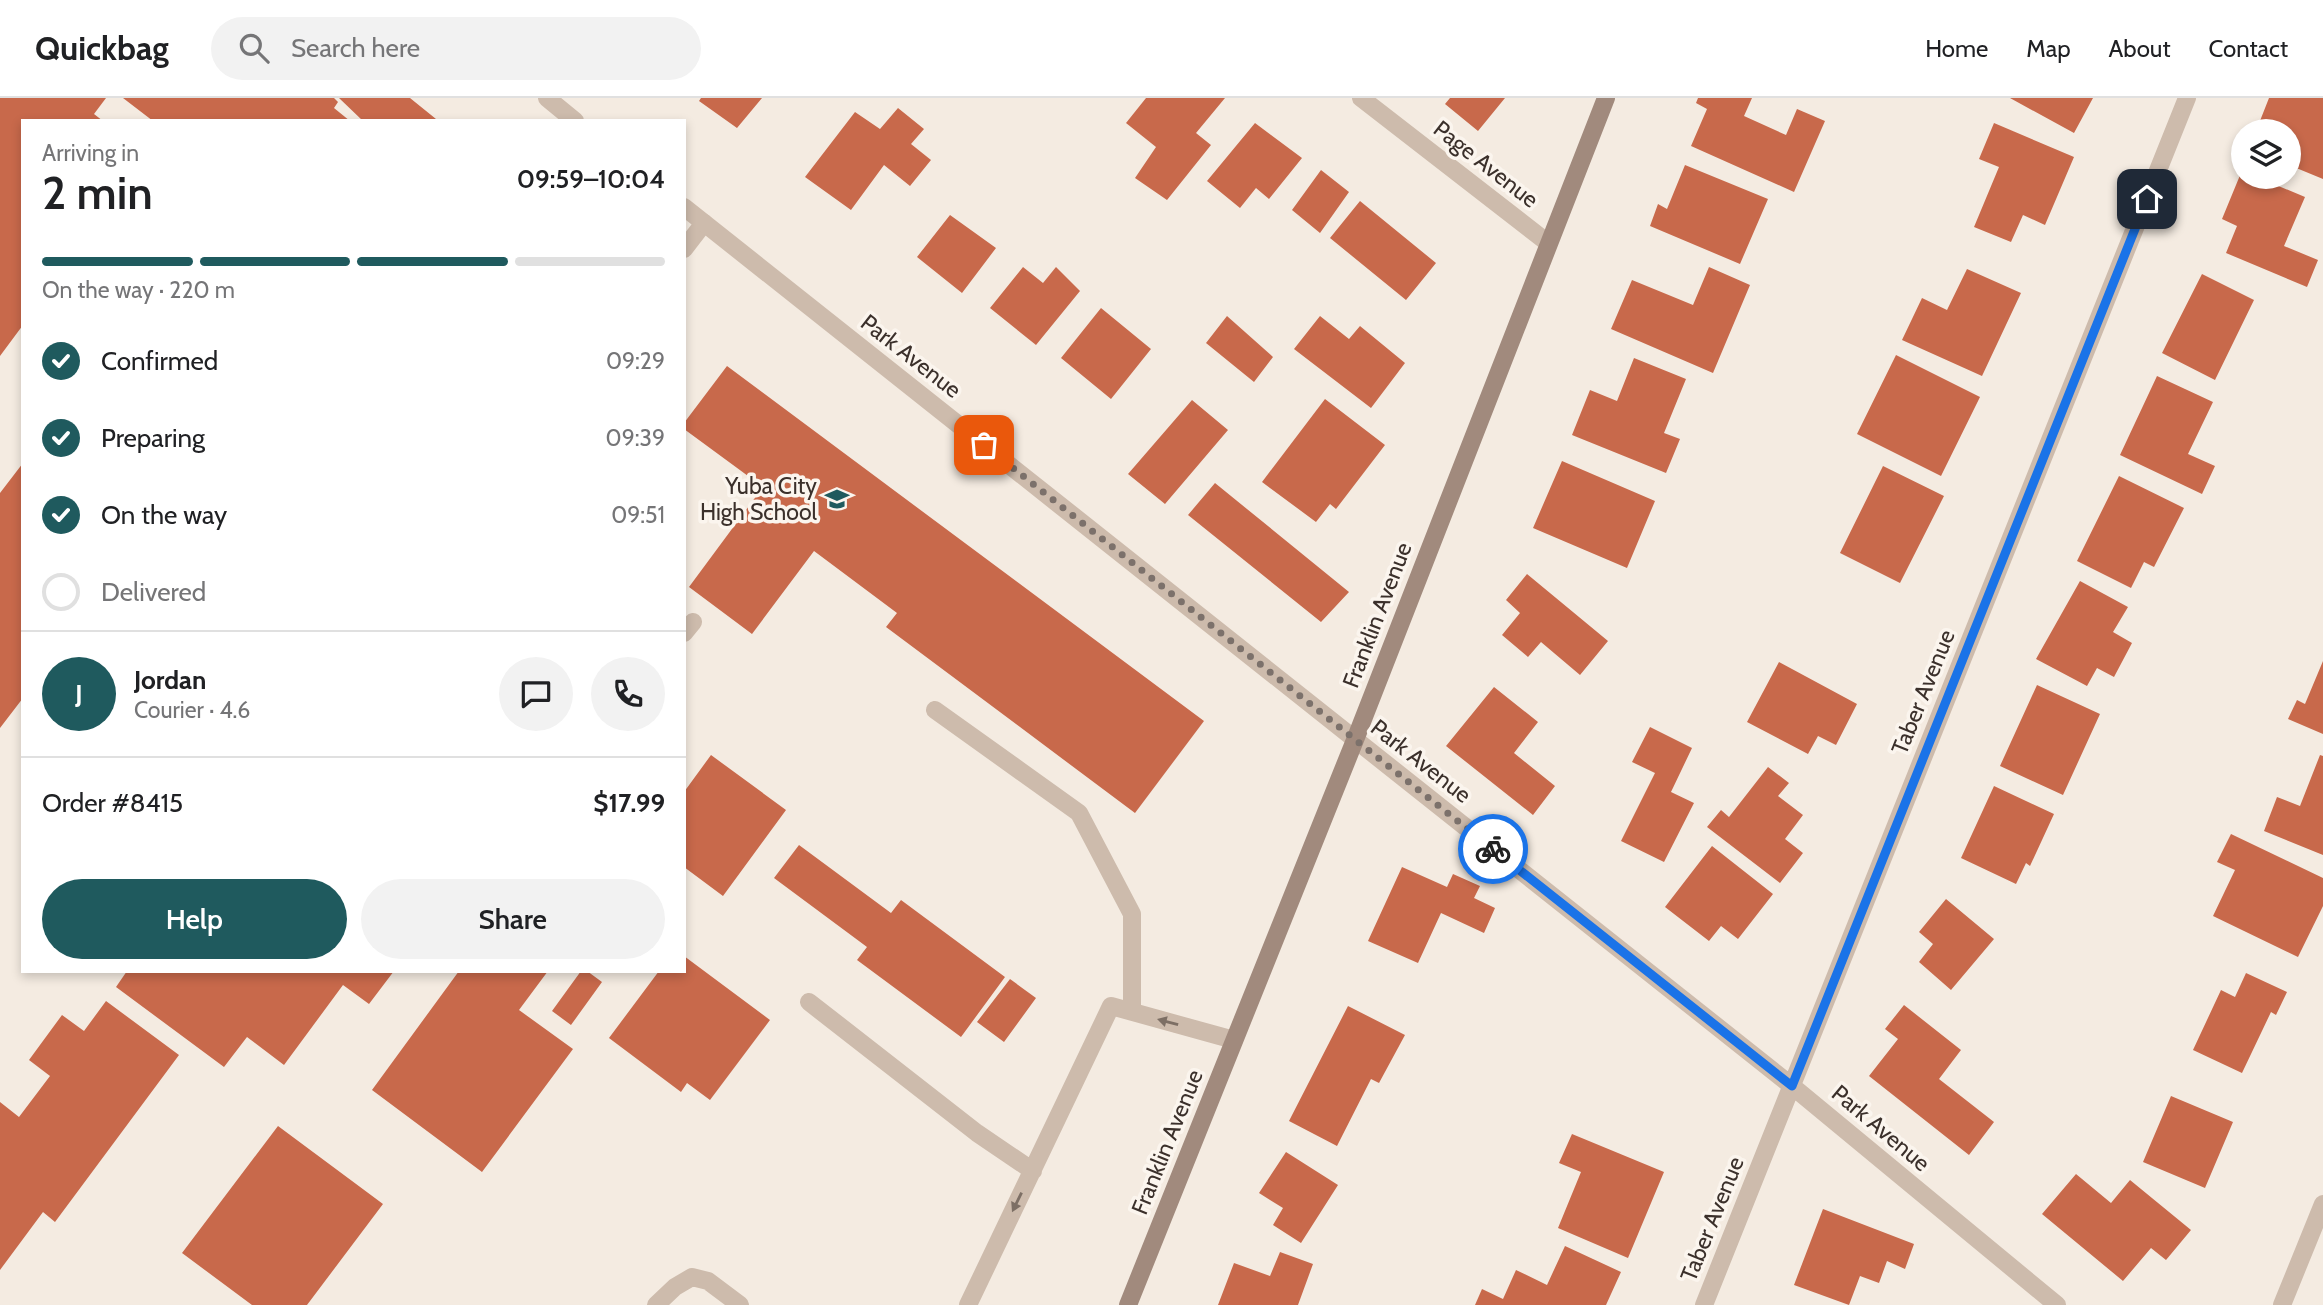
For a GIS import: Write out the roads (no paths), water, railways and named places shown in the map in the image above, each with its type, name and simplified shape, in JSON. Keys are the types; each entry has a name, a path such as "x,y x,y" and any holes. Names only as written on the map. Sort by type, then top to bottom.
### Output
{"street":[{"path":"547,98 573,119"},
{"name":"Page Avenue","path":"1361,98 1548,243"},
{"name":"Franklin Avenue","path":"1128,1305 1355,740 1606,98"},
{"name":"Taber Avenue","path":"1704,1305 2187,98"},
{"name":"Park Avenue","path":"686,209 1792,1086 2057,1305"},
{"path":"686,246 704,223"},
{"path":"935,710 1079,813 1132,914 1132,1012"},
{"path":"809,1002 978,1133 1033,1171"},
{"path":"968,1305 1111,1006 1234,1040"},
{"path":"2282,1305 2323,1203"},
{"path":"656,1305 675,1287 692,1277 708,1281 740,1305"}],"place":[{"name":"Yuba City High School","path":"837,499"}]}
